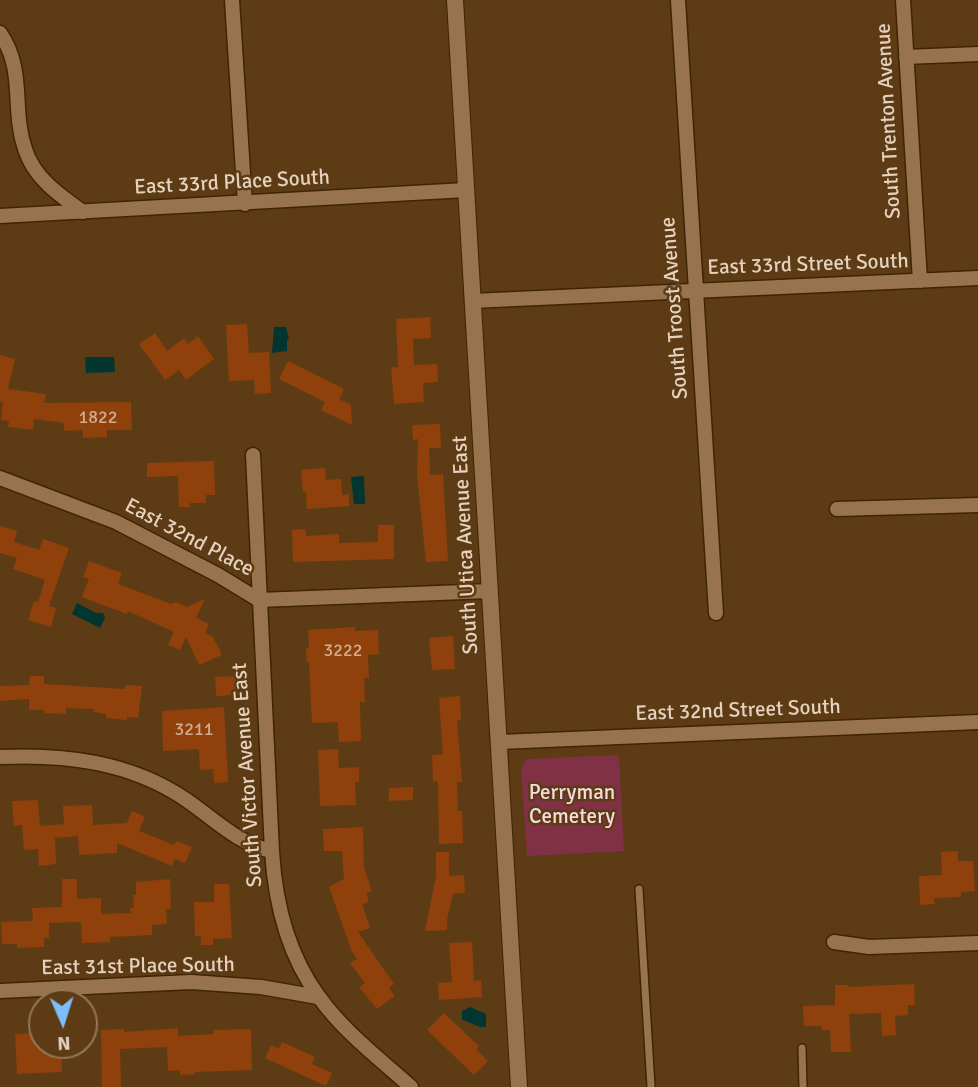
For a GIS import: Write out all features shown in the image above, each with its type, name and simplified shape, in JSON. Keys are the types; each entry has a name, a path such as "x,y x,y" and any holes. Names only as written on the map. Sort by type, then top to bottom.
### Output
{"street":[{"path":"232,0 245,204"},
{"name":"South Utica Avenue East","path":"455,0 519,1087"},
{"name":"South Troost Avenue","path":"678,0 716,613"},
{"name":"South Trenton Avenue","path":"903,0 920,281"},
{"path":"0,33 8,45 17,74 20,125 25,149 33,166 53,191 83,212"},
{"path":"906,57 978,54"},
{"name":"East 33rd Place South","path":"0,216 466,190"},
{"name":"East 33rd Street South","path":"472,301 978,278"},
{"name":"South Victor Avenue East","path":"253,455 272,851 274,881 284,924 301,968 318,997 344,1026 411,1087"},
{"name":"East 32nd Place","path":"0,478 116,522 218,575 258,600 490,591"},
{"path":"837,509 978,505"},
{"name":"East 32nd Street South","path":"499,742 978,722"},
{"path":"0,757 36,755 74,758 108,765 159,783 253,847 272,851"},
{"path":"834,943 869,947 978,943"},
{"name":"East 31st Place South","path":"0,991 191,982 236,984 318,997"}],"lane":[{"path":"639,889 651,1087"},
{"path":"802,1048 803,1087"}],"green space":[{"name":"Perryman Cemetery","path":"619,755 624,851 527,856 521,767 527,759"}],"water":[{"path":"274,327 286,327 289,340 287,351 272,353"},
{"path":"85,357 114,357 115,372 86,373"},
{"path":"364,476 365,504 354,504 351,477"},
{"path":"77,603 96,613 103,613 105,618 100,628 72,614"},
{"path":"470,1007 486,1014 486,1027 462,1020 462,1011"}],"building":[{"path":"430,317 431,338 413,339 414,365 437,364 438,382 423,383 424,402 394,404 391,367 398,367 396,319"},
{"path":"247,324 249,353 269,352 271,393 255,394 254,380 229,381 226,325"},
{"path":"155,333 167,351 184,338 188,344 198,336 214,359 186,380 179,370 165,380 139,344"},
{"path":"0,355 15,359 8,389 46,394 44,403 131,402 132,430 107,430 107,437 83,438 83,430 64,431 64,423 34,419 33,430 8,427 9,421 1,420 3,402 0,402"},
{"path":"288,361 344,389 339,399 351,405 352,425 321,410 325,402 279,379"},
{"path":"440,424 441,448 429,448 430,475 443,474 448,561 426,562 417,476 418,439 413,440 412,425"},
{"path":"214,461 215,495 206,495 206,503 190,503 190,507 179,507 178,476 147,477 147,463"},
{"path":"325,468 326,480 341,479 342,495 349,494 349,506 307,509 301,470"},
{"path":"378,525 394,525 394,559 293,562 292,530 305,529 306,536 339,534 339,543 378,542"},
{"path":"0,526 17,531 14,542 39,550 43,539 69,548 49,606 56,608 51,627 28,620 34,601 38,602 45,580 13,569 17,558 0,553"},
{"path":"89,561 122,573 118,584 171,604 176,602 187,607 205,599 196,618 209,624 205,633 213,637 222,655 199,665 186,637 180,650 168,645 174,632 128,611 127,614 82,597 89,579 83,577"},
{"path":"355,627 355,631 378,630 379,654 368,655 369,678 364,678 365,702 360,702 361,741 339,742 338,722 312,723 306,648 309,648 308,630"},
{"path":"453,636 455,669 432,670 429,638"},
{"path":"30,676 44,676 44,684 125,689 126,685 142,686 138,718 106,718 106,714 94,712 94,709 66,708 66,714 44,713 44,710 29,710 29,699 0,701 0,686 29,685"},
{"path":"237,676 238,695 216,696 215,677"},
{"path":"460,696 461,720 457,720 462,782 457,782 458,811 462,811 463,843 439,844 438,781 433,782 432,755 443,754 439,698"},
{"path":"224,707 228,782 214,783 213,769 200,770 199,749 163,751 162,711"},
{"path":"338,749 339,768 359,767 359,782 355,782 356,805 320,806 318,750"},
{"path":"413,787 413,800 389,801 389,788"},
{"path":"38,800 40,826 64,824 63,806 92,805 93,825 127,823 132,811 145,817 139,831 174,845 176,841 192,847 185,863 175,859 172,866 117,843 117,853 79,855 78,836 55,838 56,864 39,866 38,849 24,850 22,825 14,826 12,801"},
{"path":"363,827 364,868 372,891 366,893 369,902 362,904 370,928 358,932 394,984 389,988 395,996 377,1009 359,987 365,983 350,963 357,959 352,952 329,887 344,879 342,851 324,851 323,829"},
{"path":"958,851 958,861 973,861 975,891 961,892 961,897 934,898 935,904 920,905 919,876 942,875 941,852"},
{"path":"436,852 449,852 449,876 464,875 465,893 453,894 447,930 425,931 436,877"},
{"path":"62,879 77,879 77,899 101,898 101,914 131,913 130,908 134,908 136,882 170,879 171,909 166,909 167,924 152,925 152,935 110,937 110,942 82,943 81,922 49,923 49,938 44,938 44,947 17,948 17,944 2,944 1,922 33,921 32,908 62,907"},
{"path":"214,884 229,884 232,938 213,939 213,945 201,945 201,936 195,936 194,902 214,902"},
{"path":"472,942 474,981 481,980 482,997 439,1000 438,983 452,982 449,943"},
{"path":"914,984 915,1005 908,1005 908,1015 895,1016 896,1035 882,1036 881,1013 849,1014 851,1052 831,1052 830,1030 822,1030 821,1026 804,1026 803,1006 835,1005 835,985 848,987"},
{"path":"444,1013 479,1046 476,1049 488,1061 474,1075 427,1030"},
{"path":"178,1028 178,1036 213,1034 213,1030 251,1029 252,1070 180,1075 180,1070 168,1071 167,1047 120,1049 121,1087 102,1087 101,1030 124,1029 124,1032"},
{"path":"15,1034 28,1034 28,1059 62,1059 62,1072 17,1074"},
{"path":"282,1042 315,1057 312,1064 332,1073 326,1086 265,1058 271,1045 279,1049"}]}
